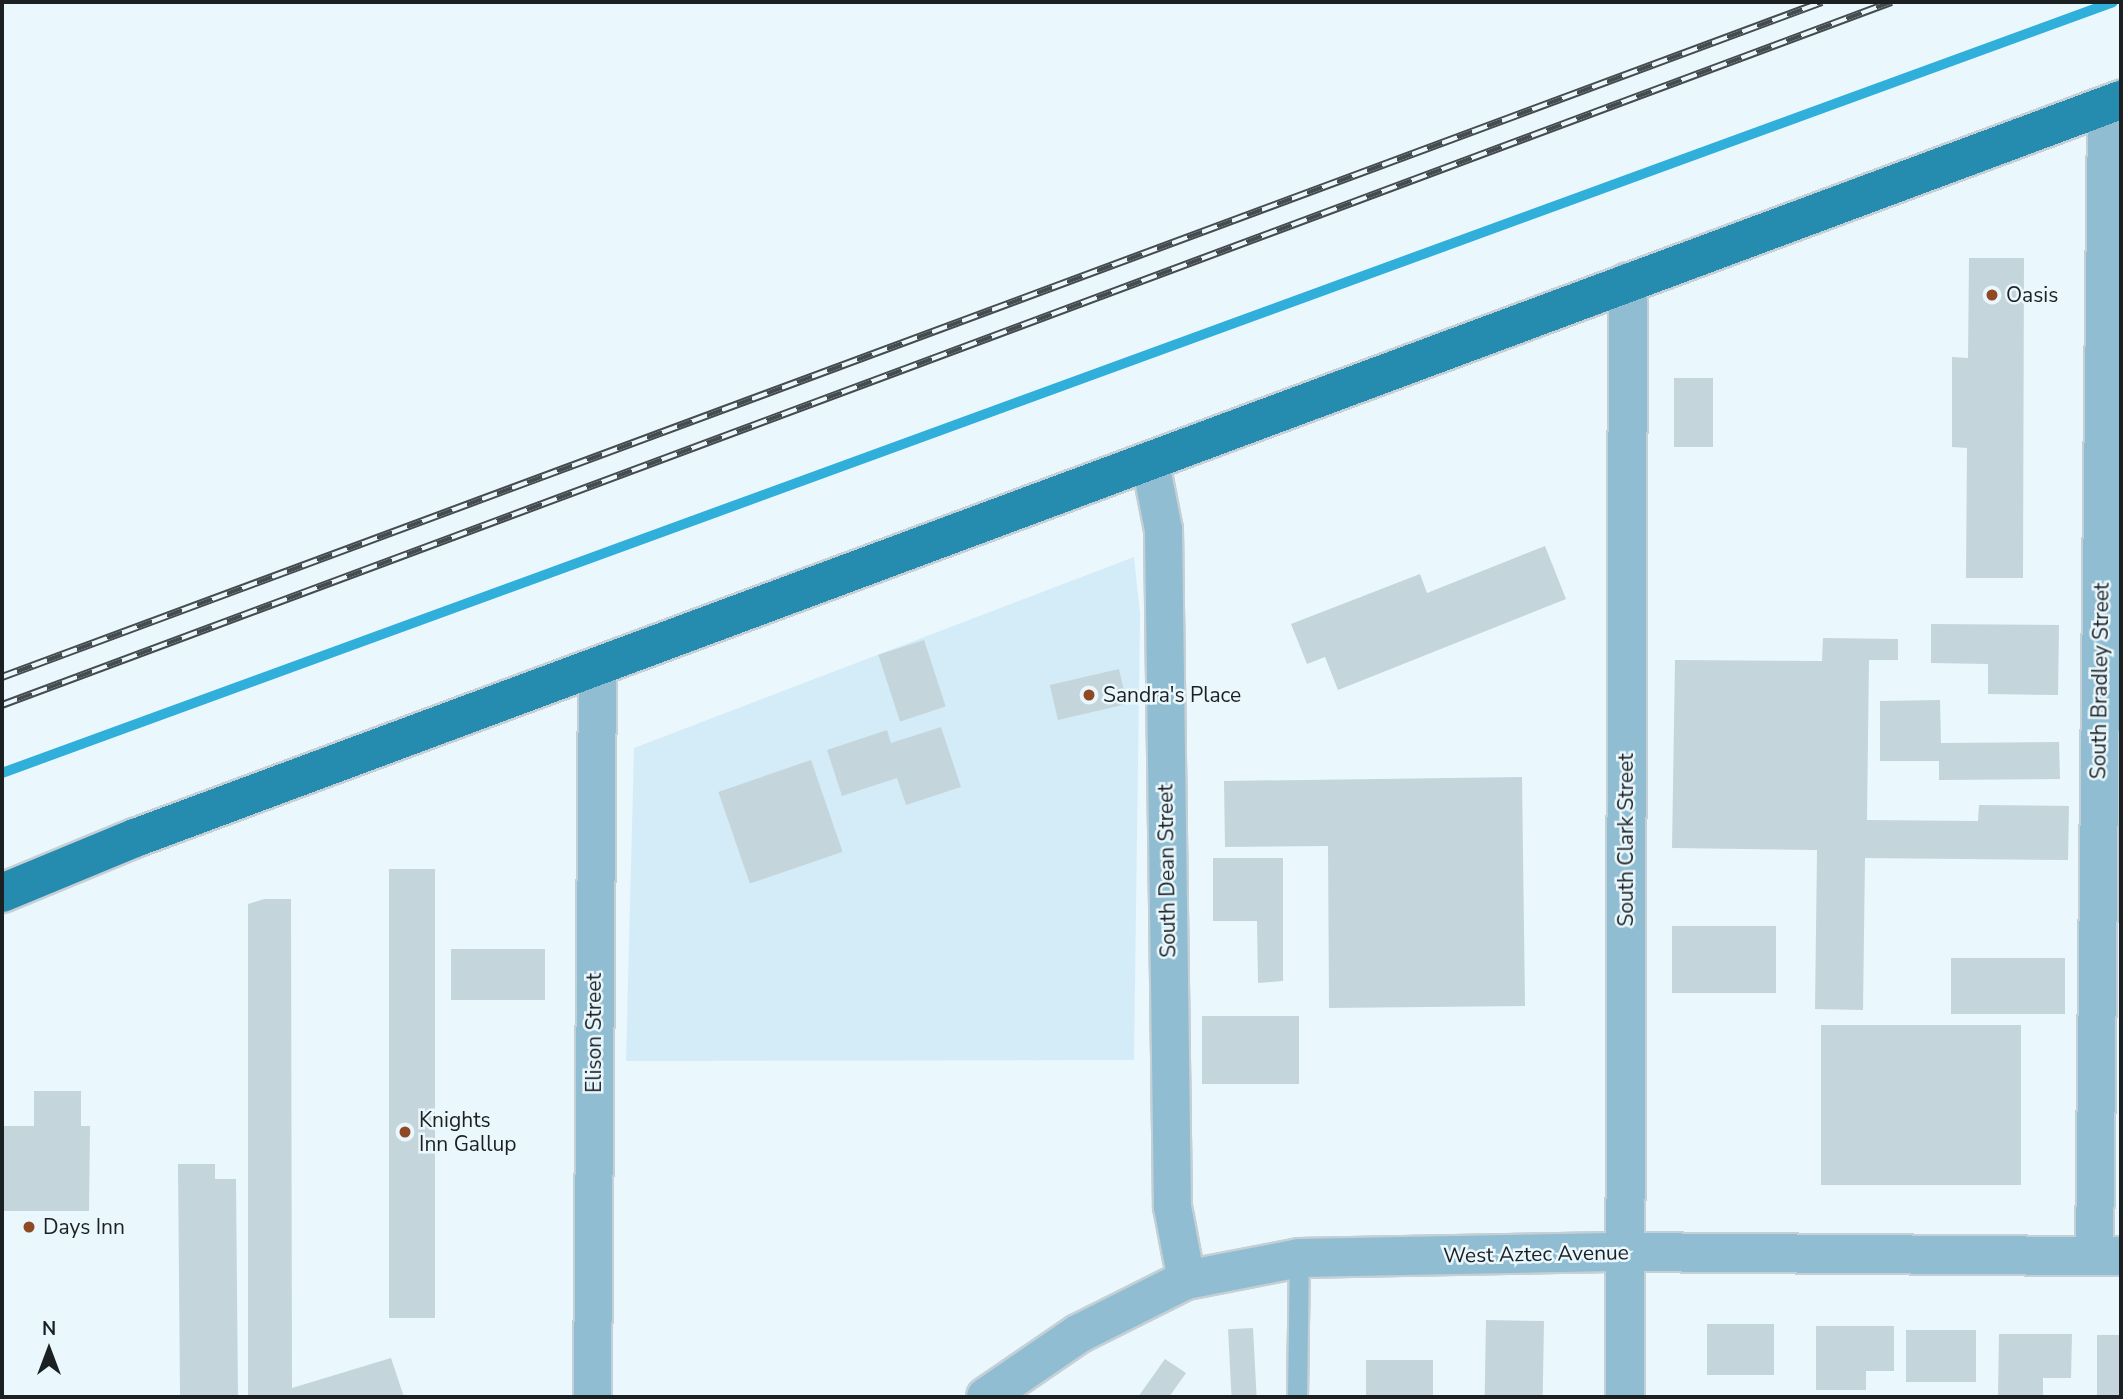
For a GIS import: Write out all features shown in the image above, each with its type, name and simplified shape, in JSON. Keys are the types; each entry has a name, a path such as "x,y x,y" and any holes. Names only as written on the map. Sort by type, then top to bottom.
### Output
{"main road":[{"path":"2,893 135,838 2114,103"}],"street":[{"name":"South Bradley Street","path":"2108,1256 2114,103"},
{"name":"South Clark Street","path":"1625,1397 1628,282"},
{"name":"South Dean Street","path":"1150,463 1163,529 1172,1206 1186,1280"},
{"name":"Elison Street","path":"592,1397 597,668"},
{"name":"West Aztec Avenue","path":"986,1397 1078,1334 1186,1280 1299,1258 1625,1252 2108,1256"}],"lane":[{"path":"1297,1397 1299,1258"}],"shaded area":[{"path":"1134,557 1140,614 1134,1060 626,1061 634,748"}],"building":[{"path":"1969,258 2024,258 2023,578 1966,578 1967,448 1952,447 1952,357 1968,358"},
{"path":"1674,378 1713,378 1713,447 1674,447"},
{"path":"1545,546 1566,599 1338,690 1325,657 1307,664 1291,624 1420,574 1427,593"},
{"path":"1931,624 2059,625 2058,695 1988,694 1988,664 1931,663"},
{"path":"1823,638 1898,639 1898,660 1869,660 1867,820 1978,821 1979,805 2069,806 2068,860 1865,858 1863,1010 1815,1009 1817,850 1672,848 1675,660 1822,661"},
{"path":"924,640 946,707 900,721 878,655"},
{"name":"Sandra's Place","path":"1119,669 1127,704 1058,720 1050,685"},
{"path":"1940,700 1941,743 2059,742 2060,779 1939,780 1939,761 1880,761 1880,701"},
{"path":"941,727 961,787 906,805 897,778 842,796 827,750 887,730 891,743"},
{"path":"811,760 843,852 750,884 718,792"},
{"path":"1522,777 1525,1006 1329,1008 1328,846 1225,847 1224,781"},
{"path":"1213,858 1283,858 1283,981 1258,983 1257,921 1213,921"},
{"path":"389,869 435,869 435,1318 389,1318"},
{"path":"264,899 291,899 292,1388 391,1358 404,1397 248,1397 248,904"},
{"path":"1672,926 1776,926 1776,993 1672,993"},
{"path":"451,949 545,949 545,1000 451,1000"},
{"path":"1951,958 2065,958 2065,1014 1951,1014"},
{"path":"1202,1016 1299,1016 1299,1084 1202,1084"},
{"path":"1821,1025 2021,1025 2021,1185 1821,1185"},
{"path":"34,1091 81,1091 81,1126 90,1126 89,1211 2,1211 2,1126 34,1126"},
{"path":"178,1164 215,1164 215,1179 236,1179 238,1397 180,1397"},
{"path":"1486,1320 1544,1321 1543,1397 1485,1397"},
{"path":"1707,1324 1774,1324 1774,1375 1707,1375"},
{"path":"1816,1326 1894,1326 1894,1371 1866,1371 1866,1390 1816,1390"},
{"path":"1253,1328 1257,1397 1232,1397 1228,1329"},
{"path":"1906,1330 1976,1330 1976,1382 1906,1382"},
{"path":"1999,1334 2072,1334 2071,1378 2043,1378 2043,1397 1998,1397"},
{"path":"2097,1335 2121,1335 2121,1396 2097,1396"},
{"path":"1165,1359 1186,1373 1169,1397 1138,1397"},
{"path":"1366,1360 1433,1360 1433,1397 1366,1397"}],"waterway":[{"path":"2,773 2113,2"}],"railway":[{"path":"2,677 1822,2"},
{"path":"2,705 1891,2"}],"place":[{"name":"Oasis","path":"1992,295"},
{"name":"Sandra's Place","path":"1089,695"},
{"name":"Knights Inn Gallup","path":"405,1132"},
{"name":"Days Inn","path":"29,1227"}]}
